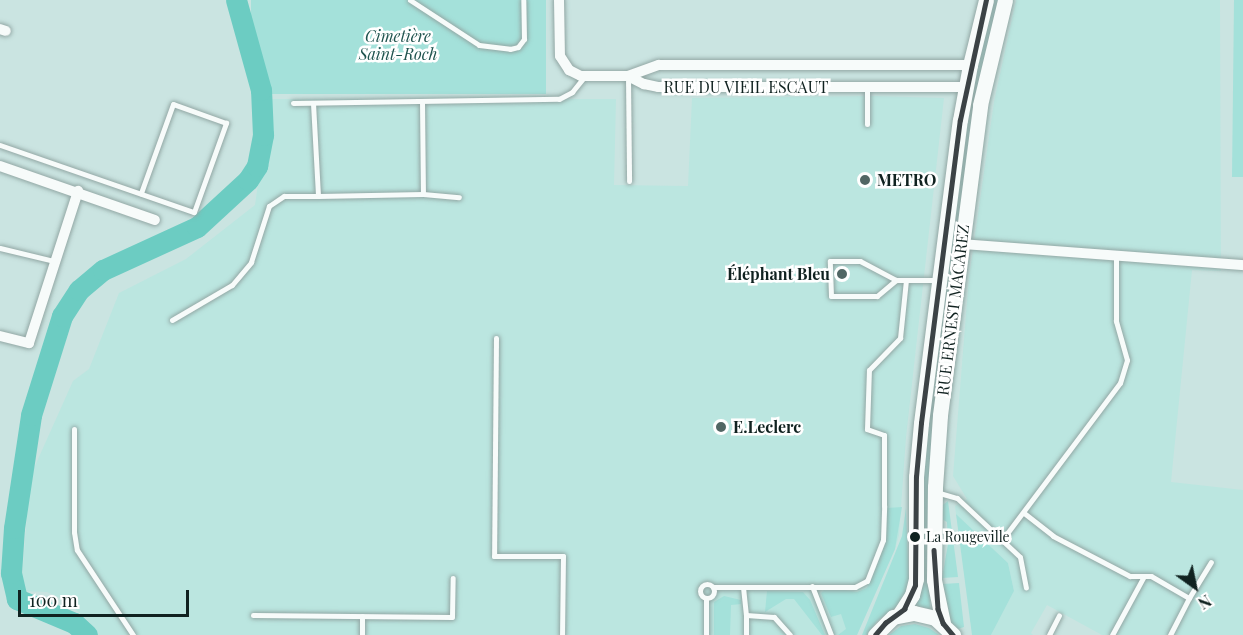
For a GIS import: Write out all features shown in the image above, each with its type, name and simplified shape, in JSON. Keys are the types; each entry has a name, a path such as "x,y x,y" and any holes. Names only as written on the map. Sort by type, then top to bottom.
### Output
{"main road":[{"name":"RUE ERNEST MACAREZ","path":"899,615 912,595 916,579 919,444 965,87 986,0"},
{"name":"RUE ERNEST MACAREZ","path":"948,629 934,580 935,492 940,415 980,105 1005,0"},
{"name":"RUE ERNEST MACAREZ","path":"875,635 885,622 899,615 924,614 948,629"}],"street":[{"path":"559,0 560,56 569,70 585,76"},
{"name":"RUE DU VIEIL ESCAUT","path":"585,76 628,76 659,65 970,65"},
{"path":"867,65 867,87"},
{"name":"RUE DU VIEIL ESCAUT","path":"628,76 644,84 658,87 965,87"},
{"path":"0,166 155,220"},
{"path":"0,336 29,343 78,192"},
{"path":"962,244 1243,265"}],"lane":[{"path":"410,0 479,45 510,49 518,47 524,39 523,0"},
{"path":"293,104 559,99 572,92 585,76"},
{"path":"628,76 629,181"},
{"path":"867,87 867,124"},
{"path":"422,101 423,194"},
{"path":"313,103 318,195"},
{"path":"0,145 194,212 226,123 173,104 141,193"},
{"path":"172,320 232,285 251,262 268,206 284,196 423,194 459,197"},
{"path":"0,248 54,261"},
{"path":"1002,540 1120,383 1127,360 1116,321 1116,256"},
{"path":"896,280 877,296 831,297 830,261 860,261 896,280 939,280"},
{"path":"706,598 700,594 700,589 706,584 713,587 862,585 882,545 885,435 867,429 869,370 900,338 906,280"},
{"path":"496,338 494,556 562,556 562,635"},
{"path":"74,429 74,532 77,550 134,635"},
{"path":"935,492 957,498 1020,557 1026,587"},
{"path":"1024,513 1053,536 1130,576 1151,576 1189,598"},
{"path":"1170,635 1211,562"},
{"path":"1112,635 1144,576"},
{"path":"253,615 452,617 453,578"},
{"path":"812,586 831,635"},
{"path":"706,598 713,594 713,587"},
{"path":"743,587 746,635"},
{"path":"706,598 706,635"},
{"path":"746,615 774,618 790,635"},
{"path":"1059,615 1050,633 1059,635"},
{"path":"362,616 362,635"}],"shaded area":[{"path":"1016,0 1220,0 1221,271 1192,270 1171,482 1243,490 1243,635 1102,635 1047,605 1031,633 1033,635 991,635 1014,591 1008,563 956,514 955,506 967,499 953,476 969,277 994,102"},
{"path":"874,96 944,98 906,437 899,535 857,635 98,635 90,623 67,601 47,592 21,591 30,477 73,381 89,369 119,293 186,259 255,205 270,99 616,99 614,185 688,186 692,98"}],"green space":[{"name":"Cimetière Saint-Roch","path":"251,0 546,0 546,94 251,94"},
{"path":"992,0 999,0 958,220 953,219 967,108"},
{"path":"1234,0 1243,0 1243,177 1232,177"},
{"path":"952,224 958,225 928,489 930,609 914,605 925,437"},
{"path":"948,501 958,577 942,578 948,544 947,522 940,518 940,507"},
{"path":"902,507 895,549 857,635 838,635 846,629 841,614 831,617 821,593 827,587 857,592 867,588 886,541 887,508"},
{"path":"906,508 909,585 901,603 877,621 867,635 862,635 902,536"},
{"path":"956,514 1008,563 1014,591 991,635 972,635"},
{"path":"959,583 964,627 958,629 950,621 942,584"},
{"path":"767,591 803,592 810,600 825,635 822,635 794,599 786,599 765,612"},
{"path":"724,596 741,600 741,604 731,605 730,635 714,635 714,602"},
{"path":"915,624 929,628 939,635 889,635 901,626"}],"waterway":[{"path":"87,635 74,623 17,599 11,573 14,528 31,415 62,316 79,290 103,270 197,227 248,180 257,166 263,135 261,90 236,0"}],"transit line":[{"path":"875,635 885,623 904,609 915,585 916,477 921,423 960,120 986,0"},
{"path":"934,550 938,609 943,623 953,635"}],"place":[{"name":"METRO","path":"865,180"},
{"name":"Éléphant Bleu","path":"842,274"},
{"name":"E.Leclerc","path":"721,427"},
{"name":"La Rougeville","path":"915,537"}]}
